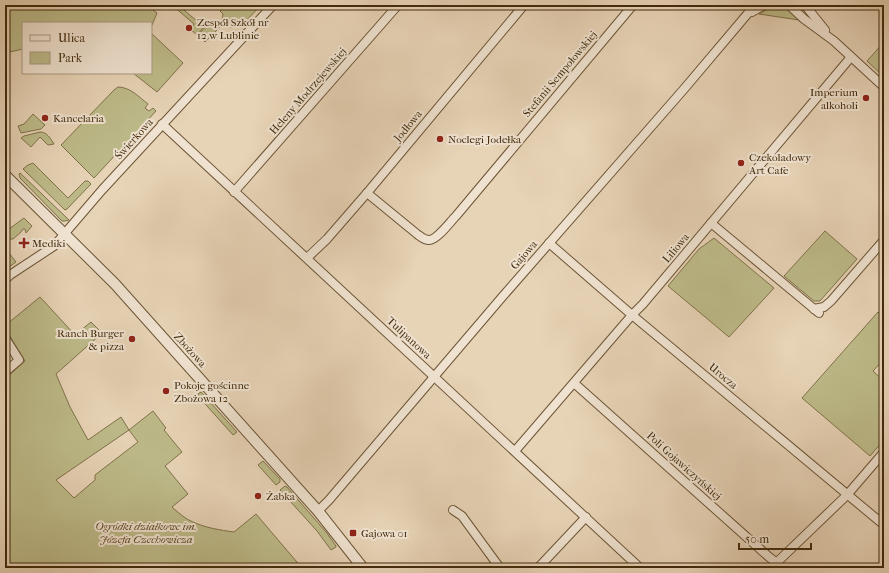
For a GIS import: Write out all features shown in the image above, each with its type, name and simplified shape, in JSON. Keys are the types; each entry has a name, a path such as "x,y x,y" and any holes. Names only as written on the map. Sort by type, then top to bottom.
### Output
{"street":[{"name":"Świerkowa","path":"5,280 10,275 54,246 162,124 220,64 273,5"},
{"name":"Heleny Modrzejewskiej","path":"234,192 398,5"},
{"name":"Jodłowa","path":"307,258 367,193 524,5"},
{"name":"Stefanii Sempołowskiej","path":"367,193 421,237 430,240 437,236 471,198 633,5"},
{"name":"Gajowa","path":"318,511 755,5"},
{"name":"Gajowa","path":"747,14 764,5"},
{"path":"789,5 804,19 834,41"},
{"path":"805,5 834,41 884,87"},
{"name":"Liliowa","path":"514,451 632,315 644,304 851,57"},
{"name":"Tulipanowa","path":"162,124 640,568"},
{"name":"Zbożowa","path":"5,175 115,284 318,511 363,568"},
{"path":"711,223 816,311 831,301 884,240"},
{"name":"Urocza","path":"549,243 632,315 884,526"},
{"path":"5,338 19,360 5,372"},
{"name":"Poli Gojawiczyńskiej","path":"574,383 769,556 775,567"},
{"path":"775,567 847,495 884,452"},
{"path":"453,510 462,516 500,568"},
{"path":"538,568 586,517"}],"green space":[{"path":"5,5 147,5 157,13 152,25 152,22 22,22 22,49 5,53"},
{"path":"172,5 178,5 204,27 197,35 190,29 194,24"},
{"path":"225,5 261,5 246,21 237,23 231,28 222,20 223,14 220,11"},
{"path":"774,6 785,8 799,20 759,14"},
{"path":"209,23 214,26 219,24 221,26 205,42 198,35"},
{"path":"152,34 183,63 157,92 134,74 152,74"},
{"path":"884,42 884,77 867,61"},
{"path":"118,87 122,87 138,96 148,104 145,108 149,111 153,108 156,111 94,178 61,145"},
{"path":"33,114 45,125 41,129 21,133 18,126 24,124"},
{"path":"40,132 46,134 54,144 48,145 40,137 31,147 21,138 24,136"},
{"path":"33,163 68,198 85,181 88,181 91,184 65,210 23,169"},
{"path":"20,173 69,220 62,221 20,178"},
{"path":"24,218 32,226 26,233 25,229 23,229 13,239 10,239 6,249 16,262 5,270 5,232"},
{"path":"825,231 857,259 820,301 814,301 784,276"},
{"path":"714,238 774,288 729,337 668,286 699,249"},
{"name":"Ogródki działkowe im. Józefa Czechowicza","path":"40,297 75,335 91,322 102,333 56,374 70,407 88,440 121,417 129,430 153,411 166,428 164,430 182,452 165,466 188,494 172,507 190,521 213,528 234,532 256,514 302,568 5,568 5,379 25,361 8,333 7,324","holes":["129,430 138,442 95,475 95,480 74,498 56,480"]},
{"path":"878,312 884,317 884,359 873,371 884,381 884,440 870,456 802,398"},
{"path":"201,392 237,432 233,435 198,396"},
{"path":"263,461 280,479 280,482 276,485 258,465"},
{"path":"285,486 326,532 336,547 331,550 317,531 280,490"}],"place":[{"name":"Zespół Szkół nr 12 w Lublinie","path":"189,28"},
{"name":"Imperium alkoholi","path":"866,98"},
{"name":"Kancelaria","path":"45,118"},
{"name":"Noclegi Jodełka","path":"440,139"},
{"name":"Czekoladowy Art Cafe","path":"741,163"},
{"name":"Mediki","path":"24,243"},
{"name":"Ranch Burger & pizza","path":"132,339"},
{"name":"Pokoje gościnne Zbożowa 12","path":"166,391"},
{"name":"Żabka","path":"258,496"},
{"name":"Gajowa 01","path":"353,533"}]}
